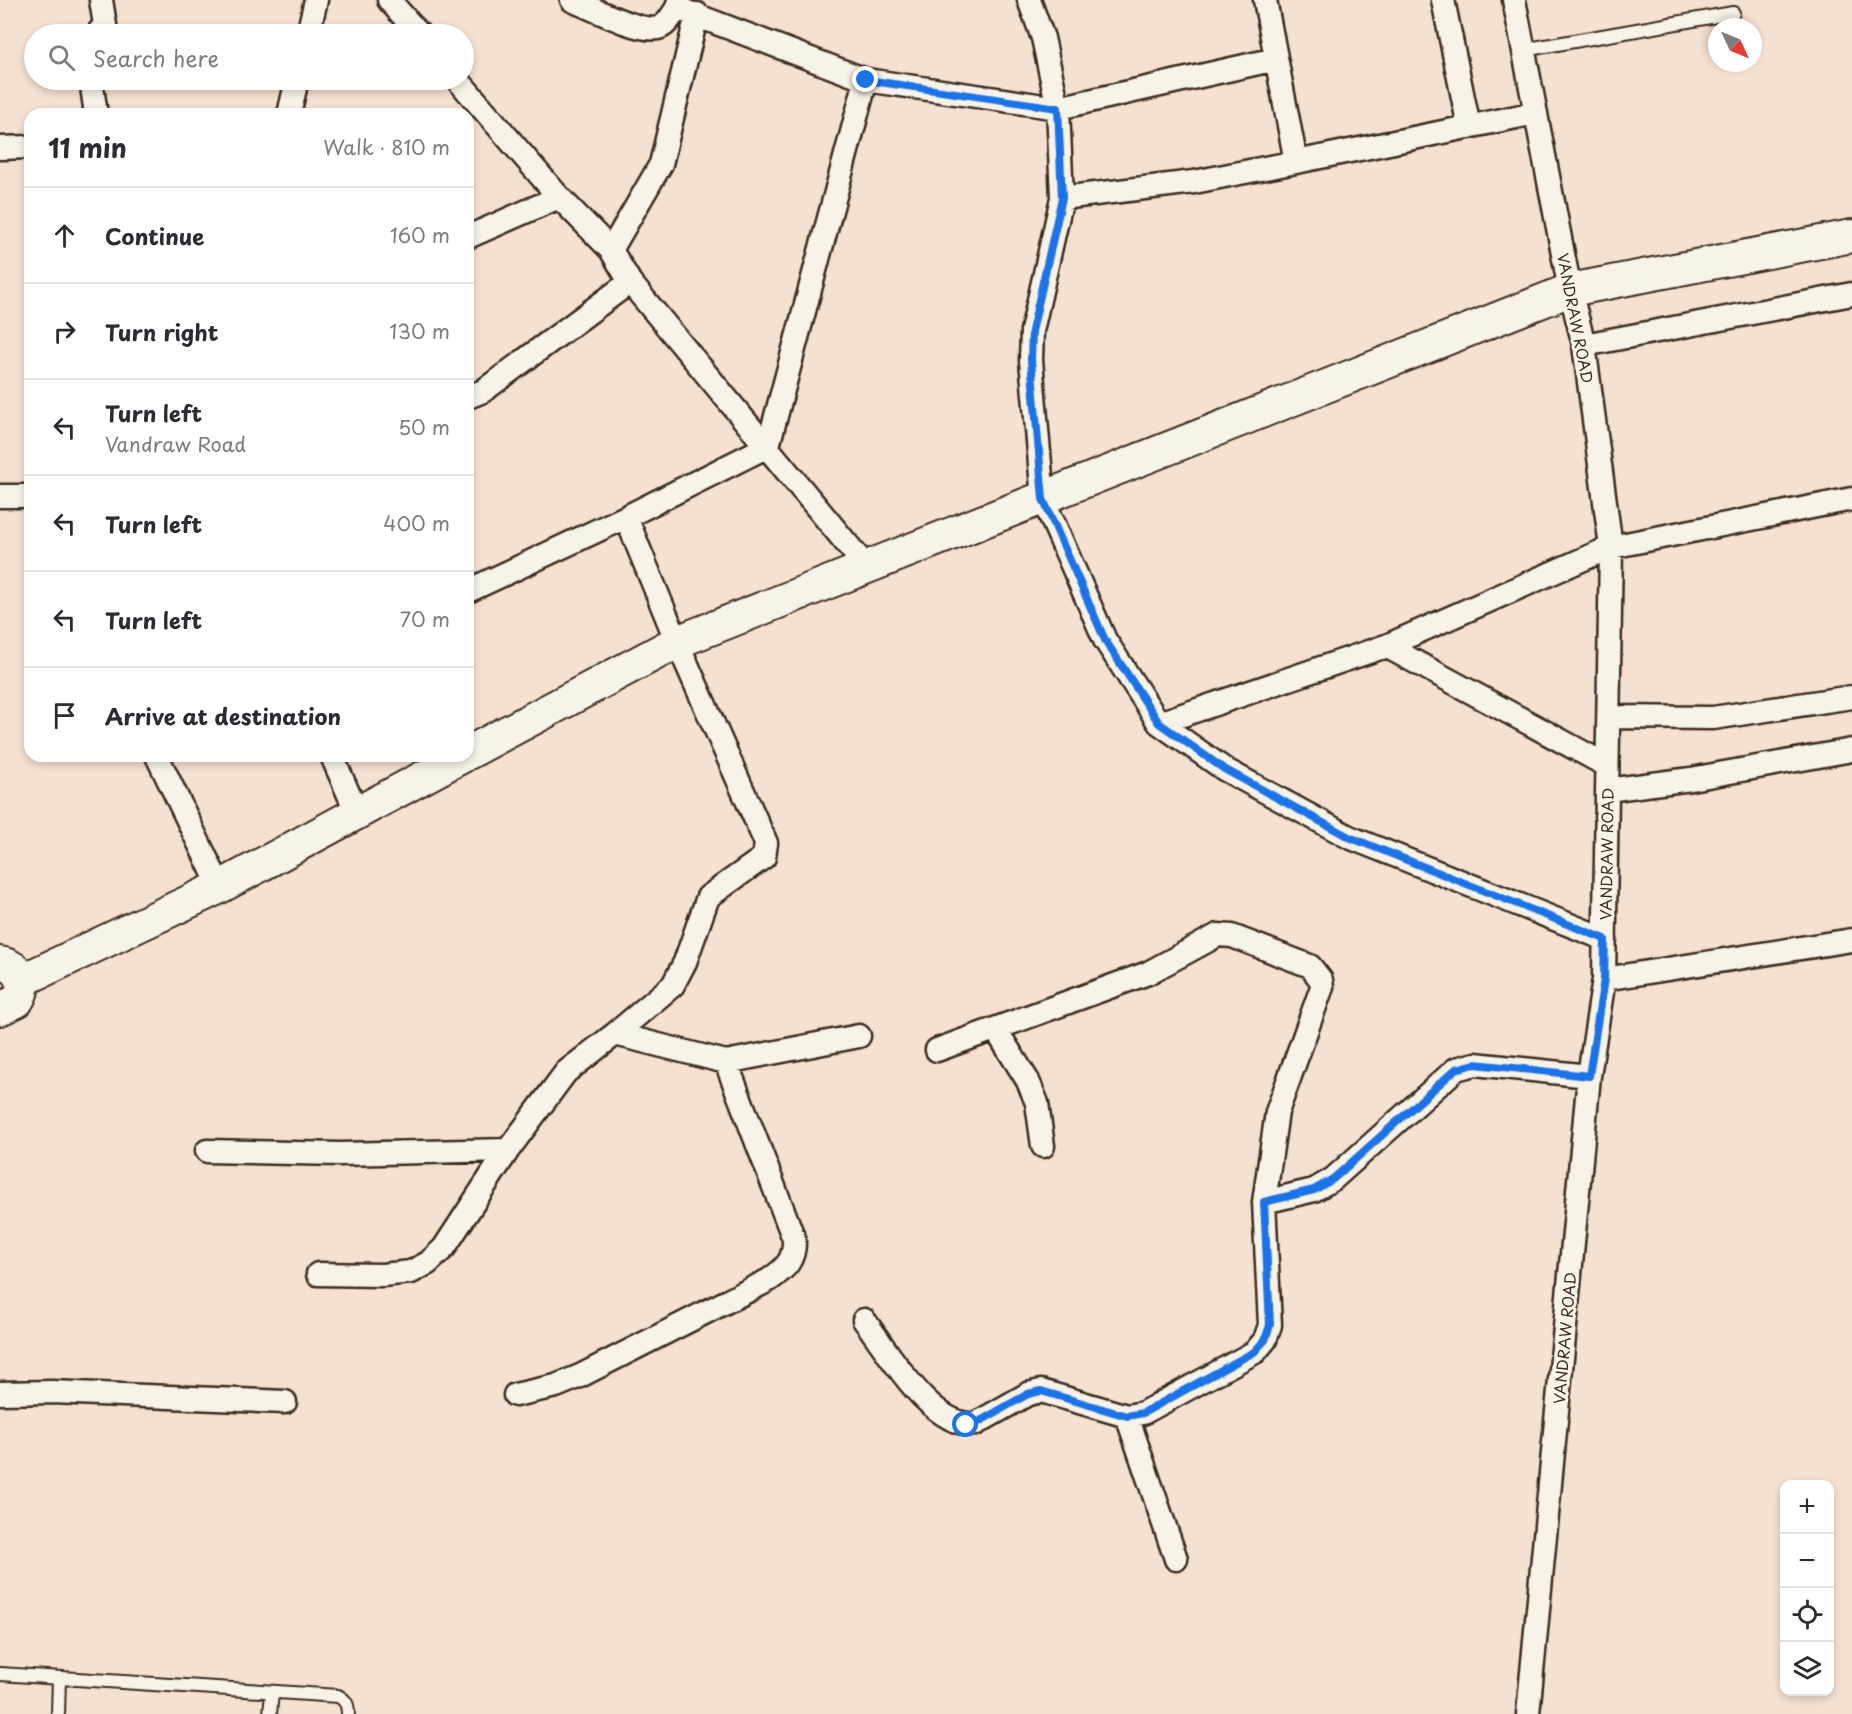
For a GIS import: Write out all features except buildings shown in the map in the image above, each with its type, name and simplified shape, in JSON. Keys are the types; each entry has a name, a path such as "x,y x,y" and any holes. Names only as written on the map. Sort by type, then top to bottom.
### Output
{"street":[{"path":"101,0 105,24"},
{"path":"310,24 316,0"},
{"path":"389,0 410,24"},
{"path":"572,0 642,28 657,29 664,26 684,7"},
{"path":"1029,0 1043,38 1058,108 1062,198 1032,331 1031,360 1043,499 1105,640 1159,723 1224,769 1349,837 1605,939"},
{"path":"1265,0 1296,162"},
{"path":"1443,0 1469,127"},
{"name":"VANDRAW ROAD","path":"1514,0 1570,290 1584,345 1611,547 1604,979 1589,1076 1528,1714"},
{"path":"684,7 866,80 1058,108 1276,59"},
{"path":"611,250 661,164 684,7"},
{"path":"474,588 626,517 768,446 866,80"},
{"path":"92,90 95,108"},
{"path":"290,108 295,90"},
{"path":"467,90 560,197 611,250 630,282 867,568"},
{"path":"1062,198 1194,182 1536,113"},
{"path":"0,148 24,147"},
{"path":"474,234 560,197"},
{"path":"474,750 677,642 1570,290 1852,236"},
{"path":"474,395 483,391 630,282"},
{"path":"1584,345 1852,294"},
{"path":"0,496 24,496"},
{"path":"1159,723 1386,646 1611,547 1852,500"},
{"path":"318,1274 382,1275 411,1272 428,1263 444,1248 508,1150 566,1072 673,985 685,962 708,897 759,863 767,849 677,642 626,517"},
{"path":"1386,646 1606,765"},
{"path":"1610,717 1713,718 1852,697"},
{"path":"1606,790 1691,779 1852,750"},
{"path":"160,762 220,887"},
{"path":"335,762 357,813"},
{"path":"0,1009 17,1001 21,995 11,972 220,887 452,762"},
{"path":"864,1320 926,1402 959,1422 975,1424 1028,1394 1041,1391 1127,1416 1157,1407 1254,1352 1265,1340 1270,1325 1264,1202 1277,1112 1322,987 1321,980 1310,966 1232,936 1218,935 1148,973 937,1050"},
{"path":"1604,979 1852,940"},
{"path":"996,1030 1028,1081 1037,1103 1043,1146"},
{"path":"615,1034 726,1062 859,1036"},
{"path":"515,1395 556,1386 580,1376 769,1280 792,1260 794,1239 726,1062"},
{"path":"1264,1202 1314,1190 1333,1179 1456,1069 1475,1064 1589,1076"},
{"path":"207,1151 340,1154 508,1150"},
{"path":"0,1393 52,1392 285,1402"},
{"path":"1127,1416 1176,1558"}],"lane":[{"path":"1523,50 1733,13"},
{"path":"0,1674 272,1694 338,1696 344,1699 348,1714"},
{"path":"58,1714 59,1678"},
{"path":"270,1714 272,1694"}],"route":[{"path":"866,80 1058,108 1062,198 1036,302 1032,331 1031,360 1043,499 1073,572 1105,640 1159,723 1224,769 1349,837 1605,939 1604,979 1589,1076 1475,1064 1456,1069 1333,1179 1314,1190 1264,1202 1270,1325 1265,1340 1254,1352 1143,1413 1127,1416 1051,1392 1041,1391 1028,1394 975,1424 966,1425"}]}
